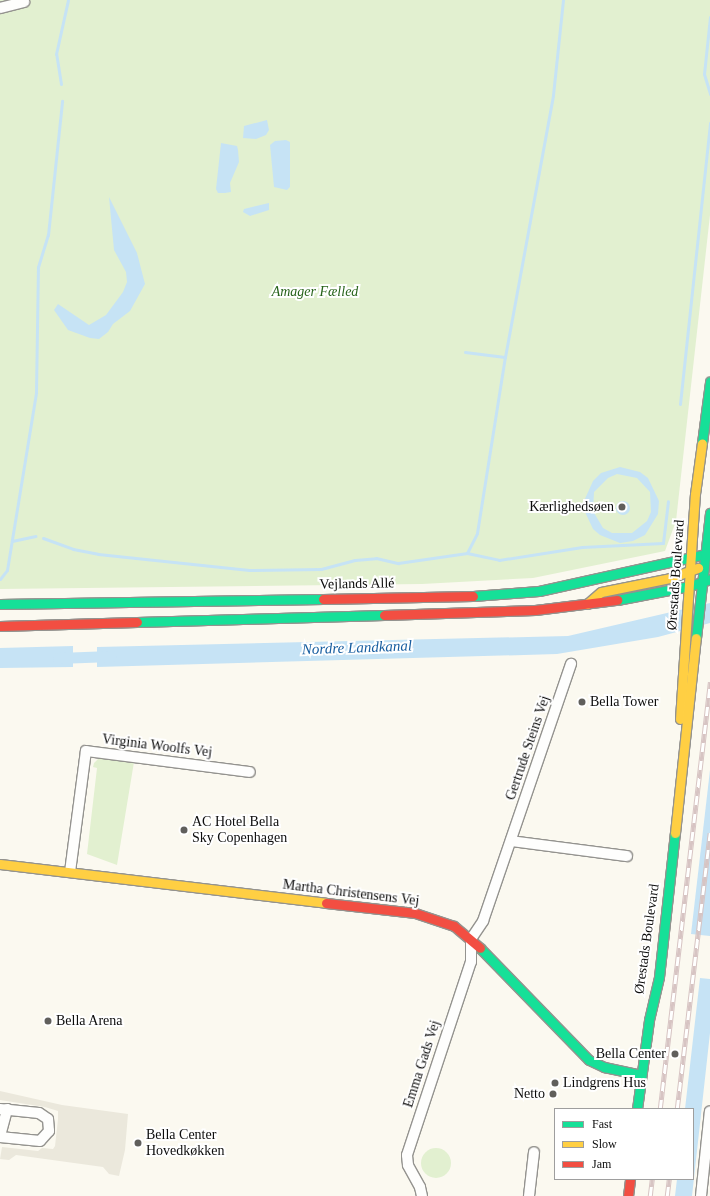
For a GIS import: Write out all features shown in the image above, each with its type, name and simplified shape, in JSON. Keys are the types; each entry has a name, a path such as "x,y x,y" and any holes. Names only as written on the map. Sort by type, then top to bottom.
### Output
{"street":[{"path":"0,8 24,2"},
{"name":"Ørestads Boulevard","path":"680,772 680,700 689,606 690,560 710,382"},
{"name":"Ørestads Boulevard","path":"637,1108 649,1020 658,977 680,772 698,634 700,604 707,580 710,513"},
{"path":"587,604 601,592 690,573 702,564 708,553"},
{"name":"Vejlands Allé","path":"0,604 482,595 539,591 690,560 708,553"},
{"path":"690,586 694,577 708,564"},
{"path":"0,626 535,610 587,604 690,586 707,580"},
{"path":"0,614 70,610 98,602"},
{"name":"Gertrude Steins Vej","path":"471,938 483,921 571,664"},
{"name":"Virginia Woolfs Vej","path":"70,872 86,751 250,772"},
{"path":"511,841 626,856"},
{"name":"Martha Christensens Vej","path":"0,864 70,872 134,882 415,913 454,926 471,938 589,1060 604,1067 641,1075"},
{"name":"Emma Gads Vej","path":"422,1196 420,1187 408,1165 408,1155 470,962 471,938"},
{"path":"4,1109 39,1113 48,1119 49,1131 40,1141 0,1136 4,1109"},
{"path":"701,1196 710,1111"},
{"path":"529,1196 534,1152"},
{"path":"628,1196 630,1180"}],"green space":[{"name":"Amager Fælled","path":"0,0 710,0 710,215 676,521 665,551 533,578 422,584 0,589"},
{"path":"99,758 134,762 117,865 87,854 97,768 93,767 94,763"},
{"path":"436,1148 442,1149 450,1157 450,1169 442,1177 436,1178 430,1177 422,1169 421,1163 422,1157 430,1149"}],"shaded area":[{"path":"0,1091 62,1105 128,1114 125,1150 119,1176 109,1174 103,1167 16,1155 9,1160 0,1159 2,1147 38,1151 42,1148 53,1149 55,1146 58,1111 45,1107 0,1100"}],"water":[{"path":"267,120 269,130 266,135 256,139 243,138 244,126"},
{"path":"286,140 290,142 290,187 287,190 274,187 270,145 275,141"},
{"path":"221,143 237,146 239,162 230,183 231,192 225,193 218,193 216,189"},
{"path":"109,197 137,253 145,284 130,311 113,324 108,332 99,339 90,338 68,330 54,310 58,304 89,325 106,315 123,292 127,282 126,272 114,250"},
{"path":"269,203 269,210 250,216 243,212 244,209"},
{"path":"620,467 640,472 648,478 659,501 658,514 645,535 633,541 620,543 600,535 593,529 585,512 584,501 593,481 601,473","holes":["617,474 637,478 650,492 651,512 647,521 632,533 612,533 603,528 593,511 594,492 608,478"]},
{"path":"623,501 628,503 630,508 628,513 623,515 618,513 616,508 618,503"},
{"name":"Nordre Landkanal","path":"710,603 710,623 658,637 557,654 97,667 97,647 568,636"},
{"path":"73,646 73,667 0,668 0,648"},
{"path":"710,770 710,936 691,934"},
{"path":"700,978 710,979 710,1033 694,1178 694,1108 685,1108"},
{"path":"677,1180 694,1180 692,1196 675,1196"}],"waterway":[{"path":"61,84 56,54 68,0"},
{"path":"43,538 73,549 98,554 249,570 321,569 355,560 376,558 398,563 467,553 477,533 505,357 553,95 563,0"},
{"path":"710,17 704,74 710,94"},
{"path":"0,579 7,570 36,392 38,267 48,235 62,101"},
{"path":"680,404 710,123"},
{"path":"465,352 505,357"},
{"path":"467,553 499,560 582,547 663,543 668,501"},
{"path":"12,541 35,536"},
{"name":"Nordre Landkanal","path":"58,658 111,656"}],"railway":[{"path":"660,1108 710,682"},
{"path":"677,1108 710,833"},
{"path":"650,1196 652,1180"},
{"path":"667,1196 669,1180"}],"traffic: fast":[{"path":"702,443 710,382"},
{"path":"696,638 710,513"},
{"path":"473,596 539,591 710,553"},
{"path":"617,600 690,586 710,579"},
{"path":"0,604 323,599"},
{"path":"137,622 384,615"},
{"path":"637,1108 649,1020 659,977 675,833"},
{"path":"480,948 589,1060 604,1067 641,1075"}],"traffic: slow":[{"path":"680,719 695,494 702,443"},
{"path":"587,604 601,592 670,578 698,568"},
{"path":"675,833 696,638"},
{"path":"0,864 326,903"}],"traffic: jam":[{"path":"323,599 473,596"},
{"path":"384,615 535,610 617,600"},
{"path":"0,626 137,622"},
{"path":"326,903 415,913 454,926 480,948"},
{"path":"628,1196 630,1180"}],"place":[{"name":"Kærlighedsøen","path":"622,507"},
{"name":"Bella Tower","path":"582,702"},
{"name":"AC Hotel Bella Sky Copenhagen","path":"184,830"},
{"name":"Bella Arena","path":"48,1021"},
{"name":"Bella Center","path":"675,1054"},
{"name":"Lindgrens Hus","path":"555,1083"},
{"name":"Netto","path":"553,1094"},
{"name":"Bella Center Hovedkøkken","path":"138,1143"}]}
